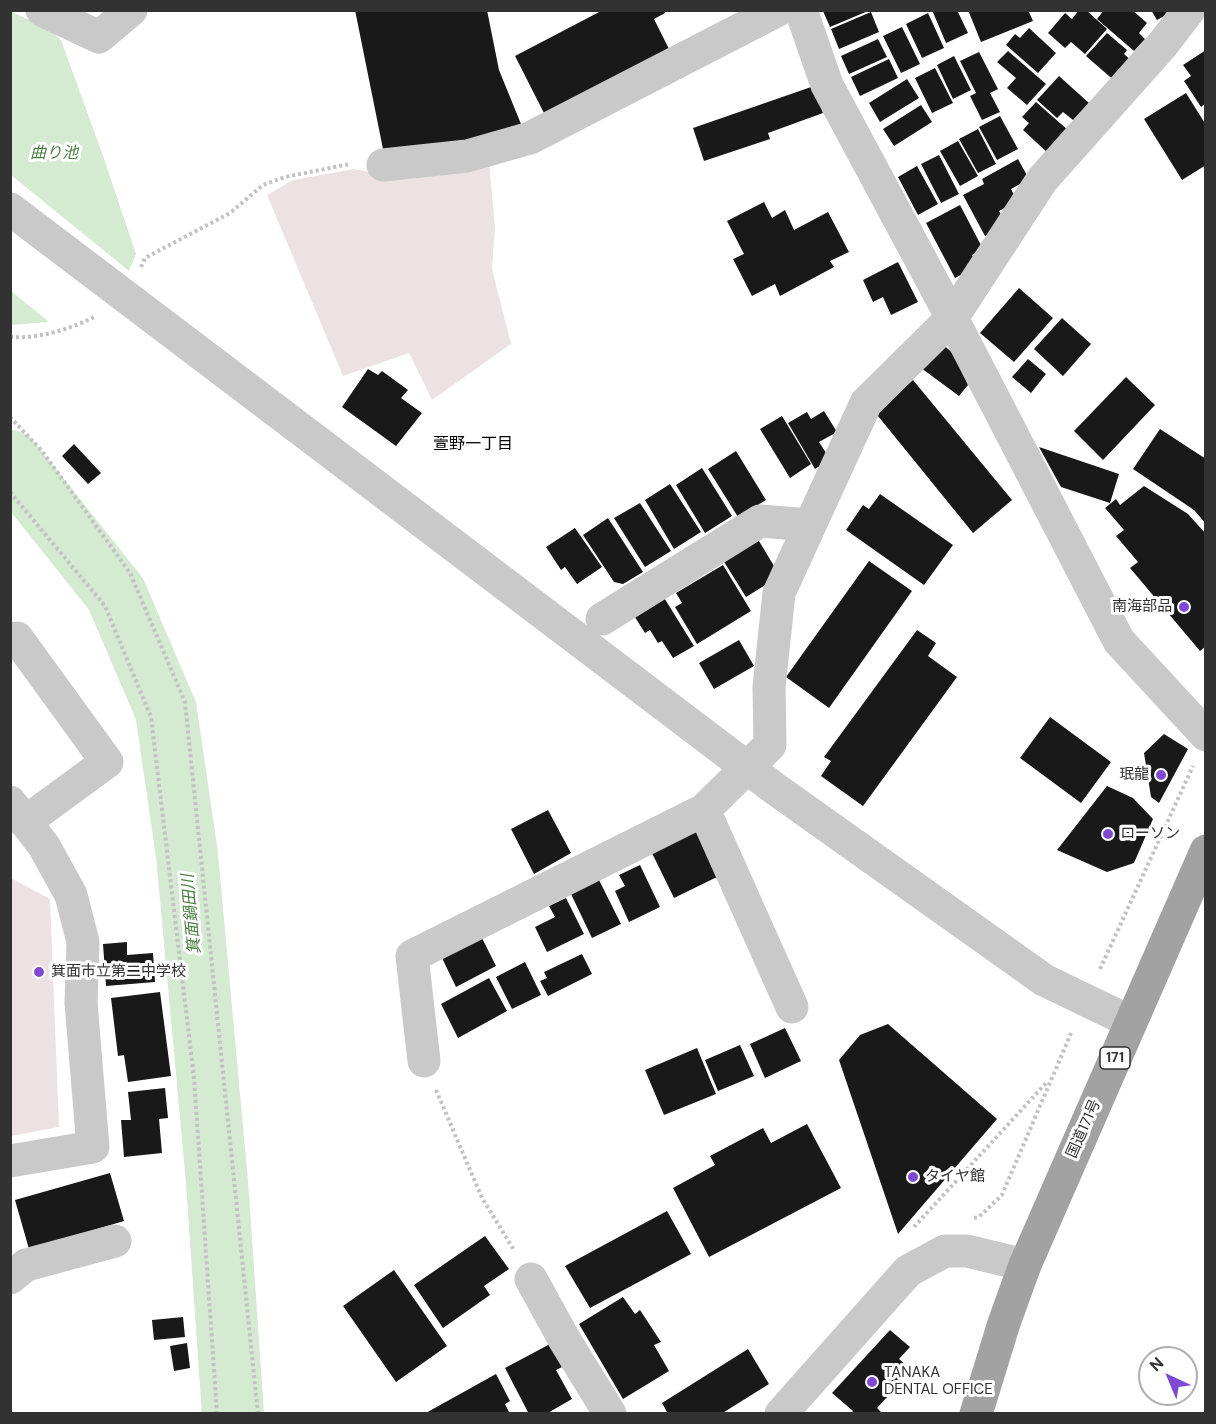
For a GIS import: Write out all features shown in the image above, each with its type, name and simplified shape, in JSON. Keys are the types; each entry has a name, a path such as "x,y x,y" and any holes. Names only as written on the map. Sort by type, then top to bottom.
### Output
{"highway":[{"name":"国道171号","path":"976,1413 1025,1265 1206,851"}],"street":[{"path":"42,10 99,37 131,10"},
{"path":"383,165 467,156 530,138 777,10"},
{"path":"801,10 827,85 952,318 1119,640 1200,749"},
{"path":"424,1061 412,956 704,810 770,745 769,687 779,593 866,404 952,318 1042,180 1163,44 1189,10"},
{"path":"10,209 747,768 1044,980 1131,1022"},
{"path":"602,619 760,521 810,525"},
{"path":"10,642 17,638 107,762 18,812 44,846 71,895 83,942 81,1002 93,1147 10,1161"},
{"path":"704,810 792,1007"},
{"path":"10,1278 26,1265 115,1241"},
{"path":"781,1413 908,1271 945,1251 967,1251 1025,1265"},
{"path":"531,1279 564,1339 610,1413"}],"path":[{"path":"138,271 145,258 230,213 263,185 285,177 358,162 383,165"},
{"path":"10,337 24,338 77,326 104,313"},
{"path":"10,417 42,451 130,573 185,702 258,1413"},
{"path":"10,492 105,606 151,717 194,1078 218,1413"},
{"path":"1099,971 1200,749"},
{"path":"967,1219 979,1217 1002,1196 1074,1025"},
{"path":"424,1061 482,1198 531,1279"},
{"path":"921,1230 910,1232 1049,1080"}],"shaded area":[{"path":"489,161 495,228 492,269 511,344 432,400 409,353 343,376 267,195 293,180 354,169 387,175"},
{"name":"箕面市立第二中学校","path":"11,878 50,899 59,1127 11,1136"}],"water":[{"name":"曲り池","path":"10,11 49,29 61,40 136,254 129,271 11,175"},
{"path":"11,291 49,322 11,325"}],"building":[{"path":"355,10 487,10 499,70 521,124 447,151 383,149"},
{"path":"603,10 664,10 665,13 654,19 670,51 545,115 515,56"},
{"path":"932,10 957,10 968,33 946,43"},
{"path":"968,10 1028,10 1033,21 981,42"},
{"path":"1079,10 1086,10 1107,29 1085,54 1071,42 1065,48 1048,33 1065,13 1072,19"},
{"path":"1104,10 1132,10 1147,23 1139,33 1145,39 1134,51 1097,19"},
{"path":"1151,10 1168,10 1170,13 1157,20"},
{"path":"823,11 868,11 830,27"},
{"path":"871,12 879,32 839,49 831,29"},
{"path":"928,13 944,48 922,58 906,24"},
{"path":"902,27 920,64 901,73 883,36"},
{"path":"1029,28 1056,53 1038,73 1006,45 1015,34 1020,38"},
{"path":"1107,33 1127,50 1124,54 1135,64 1117,83 1086,56"},
{"path":"878,39 887,57 849,74 841,56"},
{"path":"1206,50 1206,103 1201,107 1184,81 1191,76 1183,65"},
{"path":"1008,51 1046,84 1027,105 1007,88 1016,78 997,62"},
{"path":"979,52 998,89 990,93 1000,112 982,120 970,96 976,93 960,61"},
{"path":"954,56 971,90 953,99 937,65"},
{"path":"889,59 898,78 860,96 851,77"},
{"path":"935,68 953,103 932,113 915,78"},
{"path":"1059,76 1089,103 1073,120 1063,112 1057,118 1037,100"},
{"path":"907,79 919,98 880,122 869,103"},
{"path":"814,86 823,113 768,133 770,139 704,161 693,128"},
{"path":"1186,93 1206,125 1206,165 1182,180 1144,119"},
{"path":"1036,102 1069,131 1049,154 1023,130 1029,123 1022,117"},
{"path":"921,105 932,122 894,146 883,129"},
{"path":"1000,116 1018,149 997,160 979,127"},
{"path":"978,129 996,164 978,173 959,139"},
{"path":"958,141 978,176 960,186 940,151"},
{"path":"939,155 959,194 941,203 921,164"},
{"path":"1018,159 1029,179 1011,189 1017,201 999,211 1006,224 985,236 963,195 984,184 982,179"},
{"path":"917,166 938,204 918,215 898,177"},
{"path":"764,202 772,218 785,210 794,230 828,212 849,252 830,261 834,267 780,296 775,284 752,296 733,259 744,254 727,221"},
{"path":"960,205 983,249 972,255 978,266 955,278 926,223"},
{"path":"898,262 918,302 891,315 883,297 873,302 863,280"},
{"path":"1019,288 1053,318 1014,362 980,333"},
{"path":"1062,318 1091,344 1063,376 1034,349"},
{"path":"940,342 955,355 968,385 959,396 917,365"},
{"path":"1028,359 1046,374 1031,393 1012,377"},
{"path":"368,369 378,375 382,371 408,390 401,398 422,413 396,446 342,407"},
{"path":"1126,377 1155,405 1103,460 1074,431"},
{"path":"913,380 1012,500 973,533 878,416 879,408"},
{"path":"824,411 837,432 819,442 830,459 815,469 788,423 807,412 811,419"},
{"path":"782,416 811,464 790,478 760,429"},
{"path":"1160,429 1206,459 1206,524 1194,510 1133,469"},
{"path":"74,444 101,473 88,484 62,456"},
{"path":"1039,447 1119,474 1110,503 1061,487"},
{"path":"736,451 766,500 738,517 708,469"},
{"path":"702,468 732,516 705,533 676,485"},
{"path":"670,484 701,532 674,549 645,500"},
{"name":"南海部品","path":"1144,486 1188,514 1206,534 1206,646 1200,651 1130,568 1138,562 1116,536 1124,530 1105,508 1116,499 1120,505"},
{"path":"880,494 953,545 924,585 846,530 863,505 869,509"},
{"path":"640,503 671,551 645,567 614,518"},
{"path":"608,518 643,572 623,584 614,582 583,535"},
{"path":"575,528 602,567 577,584 565,567 561,570 546,547"},
{"path":"756,536 774,566 767,584 746,597 721,557"},
{"path":"869,561 912,591 829,708 786,677"},
{"path":"723,565 751,611 697,644 675,607 682,603 676,593"},
{"path":"663,596 694,646 673,658 662,641 658,643 650,630 645,633 633,614"},
{"path":"917,630 936,643 928,656 957,677 863,806 821,776 831,761 824,757"},
{"path":"739,640 754,666 714,689 699,663"},
{"path":"1050,717 1111,762 1081,803 1020,758"},
{"name":"珉龍","path":"1164,734 1188,749 1159,803 1151,797 1144,753"},
{"name":"ローソン","path":"1107,786 1133,798 1153,819 1134,863 1107,872 1057,850"},
{"path":"548,810 571,853 534,874 511,829"},
{"path":"698,831 719,876 674,898 652,853"},
{"path":"640,865 660,907 629,922 615,891 625,886 619,875"},
{"path":"599,880 621,924 592,938 571,894"},
{"path":"566,898 584,934 547,952 535,927 555,917 549,906"},
{"path":"480,934 496,966 456,987 442,958"},
{"path":"127,942 127,955 153,953 155,982 106,986 103,944"},
{"path":"582,954 592,974 548,996 540,981 547,978 544,972"},
{"path":"525,962 541,995 512,1009 496,977"},
{"path":"489,978 507,1011 458,1038 441,1004"},
{"path":"160,992 171,1076 128,1082 124,1055 118,1056 111,998"},
{"name":"タイヤ館","path":"888,1024 997,1119 898,1234 839,1060 860,1035"},
{"path":"785,1028 801,1061 765,1078 750,1044"},
{"path":"740,1045 754,1076 718,1091 705,1060"},
{"path":"697,1048 716,1094 664,1115 645,1070"},
{"path":"165,1088 168,1118 159,1119 162,1153 124,1157 121,1120 131,1120 128,1092"},
{"path":"807,1124 841,1188 709,1257 673,1188 715,1165 710,1156 763,1128 771,1143"},
{"path":"110,1173 124,1221 29,1249 15,1200"},
{"path":"667,1211 691,1254 590,1308 565,1266"},
{"path":"485,1236 509,1269 484,1286 490,1295 443,1328 414,1285"},
{"path":"394,1270 447,1346 396,1382 343,1306"},
{"path":"623,1297 635,1314 640,1310 661,1342 654,1345 669,1371 623,1399 579,1324"},
{"path":"183,1317 185,1337 154,1340 152,1320"},
{"name":"TANAKA DENTAL OFFICE","path":"890,1330 910,1347 899,1359 912,1370 877,1408 883,1414 851,1414 853,1411 832,1393"},
{"path":"187,1343 190,1368 174,1371 170,1346"},
{"path":"550,1344 562,1367 556,1370 572,1399 546,1414 529,1414 505,1368"},
{"path":"748,1349 769,1384 721,1414 668,1414 662,1403"},
{"path":"496,1374 510,1401 505,1404 510,1414 424,1414"}],"waterway":[{"name":"箕面鍋田川","path":"10,461 116,594 166,711 187,855 217,1182 233,1414"}],"place":[{"name":"南海部品","path":"1184,607"},
{"name":"珉龍","path":"1161,775"},
{"name":"ローソン","path":"1108,834"},
{"name":"箕面市立第二中学校","path":"39,972"},
{"name":"タイヤ館","path":"913,1177"},
{"name":"TANAKA DENTAL OFFICE","path":"872,1382"}],"district":[{"name":"萱野一丁目","path":"473,445"}]}
